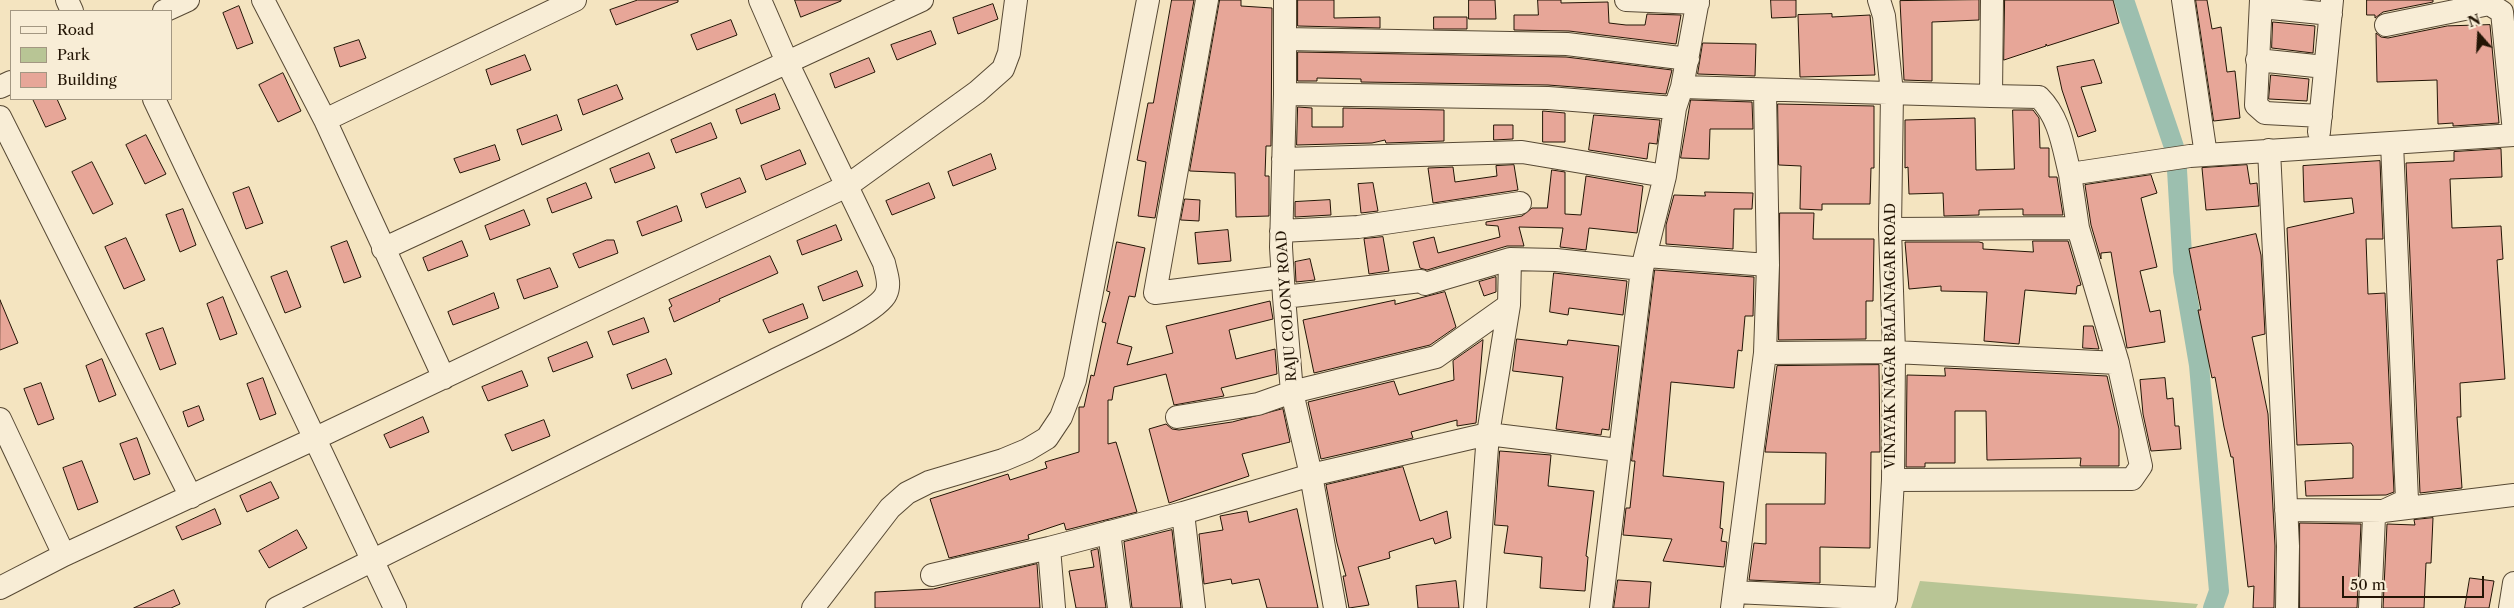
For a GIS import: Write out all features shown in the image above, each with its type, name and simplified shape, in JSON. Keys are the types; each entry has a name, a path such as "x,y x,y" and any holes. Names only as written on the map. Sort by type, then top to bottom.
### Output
{"street":[{"path":"166,10 188,0"},
{"path":"264,0 325,120 444,378"},
{"path":"325,120 575,0"},
{"path":"277,608 772,362 875,306 886,294 887,276 884,263 787,62 760,0"},
{"path":"383,249 922,0"},
{"path":"0,588 64,555 444,378 847,186 977,92 1003,69 1008,53 1016,0"},
{"path":"813,608 890,508 907,493 928,482 1002,460 1027,450 1047,438 1061,417 1075,380 1148,0"},
{"path":"1207,0 1155,293 1420,281 1425,284 1510,259 1768,265"},
{"name":"RAJU COLONY ROAD","path":"1285,0 1285,94 1281,231 1283,287 1292,392 1311,475 1335,608"},
{"path":"1601,608 1618,450 1644,262 1665,176 1698,2 1626,0"},
{"name":"VINAYAK NAGAR BALANAGAR ROAD","path":"1879,0 1884,16 1892,93 1890,229 1894,352 1892,480 1884,604"},
{"path":"1991,96 1992,0"},
{"path":"2183,0 2198,156"},
{"path":"2317,148 2321,116 2332,7 2261,4 2256,105 2265,112 2321,116"},
{"path":"2070,174 2198,156 2514,134 2498,7 2386,25"},
{"path":"1285,39 1567,44 1688,59"},
{"path":"2257,60 2326,67"},
{"path":"1765,91 1768,265 1765,353 1733,600 1884,604"},
{"path":"1285,94 1548,98 1679,97 1765,91 2039,97 2049,106 2056,118 2070,174 2078,228 2118,363 2141,466 2132,479 1892,480"},
{"path":"154,100 395,608"},
{"path":"0,117 191,497"},
{"path":"2370,608 2374,518 2383,511 2407,500 2408,484 2392,143"},
{"path":"2269,150 2286,510 2287,608"},
{"path":"1282,159 1522,152 1665,176"},
{"path":"1281,231 1358,227 1520,203"},
{"path":"1890,229 2078,228"},
{"path":"1475,608 1488,434 1509,305 1510,259"},
{"path":"1177,417 1258,404 1292,392 1436,357 1509,305"},
{"path":"1765,353 1894,352 2118,363"},
{"path":"0,419 64,555"},
{"path":"932,575 989,560 1050,548 1183,513 1311,475 1488,434 1618,450"},
{"path":"2286,510 2383,511 2514,495"},
{"path":"1183,513 1194,608"},
{"path":"1108,532 1119,608"},
{"path":"1050,548 1054,608"},
{"path":"2510,608 2514,583"}],"green space":[{"path":"1920,581 2198,604 2196,608 1911,608"}],"building":[{"path":"638,0 678,0 678,2 616,25 610,10"},
{"path":"795,0 841,0 841,1 801,17"},
{"path":"1172,0 1194,0 1155,218 1138,216 1146,162 1137,160 1148,103 1153,103"},
{"path":"1220,0 1241,0 1241,6 1272,8 1271,146 1266,146 1265,176 1269,176 1269,216 1236,217 1235,173 1190,171"},
{"path":"1298,0 1334,0 1334,18 1380,17 1380,28 1298,26"},
{"path":"1469,0 1495,0 1496,19 1469,19"},
{"path":"1538,0 1561,0 1561,3 1608,2 1609,23 1626,25 1645,25 1647,14 1681,15 1676,44 1569,31 1514,30 1514,15 1538,15"},
{"path":"1771,0 1796,0 1796,17 1772,18"},
{"path":"1979,0 1979,20 1932,22 1932,81 1904,80 1900,1"},
{"path":"2005,0 2113,0 2119,23 2047,46 2046,44 2046,46 2004,60"},
{"path":"2196,0 2207,0 2212,29 2221,27 2227,72 2235,71 2240,118 2214,121"},
{"path":"2367,0 2433,0 2433,2 2383,12 2375,18 2375,15 2367,15"},
{"path":"993,4 998,19 958,34 953,18"},
{"path":"239,6 253,43 237,49 223,13"},
{"path":"1832,14 1832,17 1870,15 1875,75 1800,77 1798,15"},
{"path":"1434,17 1467,17 1467,29 1434,29"},
{"path":"731,20 737,35 697,50 691,35"},
{"path":"2273,22 2315,26 2313,53 2272,48"},
{"path":"2490,25 2499,123 2453,126 2453,123 2438,124 2437,80 2377,82 2376,33 2381,37 2388,38 2447,26"},
{"path":"931,31 936,44 897,60 891,45"},
{"path":"359,40 366,58 340,67 334,48"},
{"path":"1703,43 1756,44 1755,76 1698,74"},
{"path":"1298,52 1566,57 1672,70 1666,94 1548,85 1361,82 1361,79 1317,78 1317,81 1298,81"},
{"path":"525,55 531,70 491,85 486,70"},
{"path":"869,58 875,72 835,88 830,74"},
{"path":"2094,60 2102,83 2081,87 2096,131 2078,137 2062,90 2057,67"},
{"path":"283,73 301,111 278,122 259,85"},
{"path":"2271,75 2309,79 2307,101 2269,99"},
{"path":"617,85 623,99 583,115 578,100"},
{"path":"775,94 780,109 741,124 736,110"},
{"path":"33,100 57,100 66,119 46,127"},
{"path":"1691,100 1752,102 1753,129 1710,129 1709,159 1681,158"},
{"path":"1778,104 1874,106 1874,168 1871,168 1870,204 1822,204 1822,210 1800,209 1801,166 1779,165"},
{"path":"1298,107 1312,108 1312,127 1343,127 1343,108 1444,110 1444,141 1386,143 1385,140 1372,143 1297,145"},
{"path":"2013,110 2033,110 2039,118 2040,148 2049,148 2049,177 2057,177 2063,215 2023,215 2023,209 1979,210 1979,215 1944,216 1943,193 1909,194 1908,167 1905,168 1905,120 1975,118 1976,170 2014,169"},
{"path":"1543,111 1565,113 1565,142 1543,142"},
{"path":"557,115 562,130 522,145 517,130"},
{"path":"1594,115 1660,120 1657,144 1649,143 1647,159 1589,150"},
{"path":"711,123 717,138 676,153 671,140"},
{"path":"1494,125 1513,125 1513,139 1494,140"},
{"path":"146,135 166,174 145,184 126,145"},
{"path":"495,145 500,160 460,173 454,159"},
{"path":"2501,149 2502,177 2450,179 2452,228 2501,226 2503,259 2497,260 2505,379 2460,383 2461,417 2457,417 2462,488 2420,493 2406,163 2454,161 2454,152"},
{"path":"800,150 806,164 766,180 761,166"},
{"path":"649,153 655,168 615,183 610,169"},
{"path":"991,154 996,169 953,186 948,172"},
{"path":"2380,161 2383,239 2366,239 2368,294 2385,293 2394,492 2386,495 2306,496 2305,481 2353,478 2353,446 2351,443 2297,445 2287,228 2354,213 2352,198 2304,202 2303,166"},
{"path":"92,162 113,204 93,214 72,172"},
{"path":"1514,165 1518,190 1433,203 1428,168 1453,167 1455,182 1497,176 1496,166"},
{"path":"2247,165 2250,184 2257,183 2259,206 2206,210 2202,168"},
{"path":"1552,170 1565,172 1565,214 1581,215 1586,176 1643,186 1637,233 1589,228 1586,250 1560,247 1563,228 1519,227 1524,246 1507,246 1427,270 1420,268 1413,242 1434,237 1438,253 1500,237 1498,226 1486,225 1486,222 1522,216 1532,208 1547,208"},
{"path":"2151,175 2157,193 2141,198 2157,267 2140,271 2150,312 2160,310 2165,342 2127,348 2111,252 2101,253 2101,259 2091,225 2085,185"},
{"path":"740,178 746,192 706,208 701,194"},
{"path":"586,183 592,198 552,213 547,199"},
{"path":"929,183 935,198 892,215 886,201"},
{"path":"1373,183 1378,211 1361,213 1358,184"},
{"path":"249,187 263,223 246,229 233,193"},
{"path":"1705,192 1753,193 1752,209 1734,209 1733,249 1666,244 1666,225 1674,195 1705,196"},
{"path":"1185,199 1200,200 1199,221 1181,220"},
{"path":"1330,200 1331,215 1295,217 1295,202"},
{"path":"677,206 682,221 642,236 637,222"},
{"path":"183,209 196,245 180,252 166,215"},
{"path":"524,210 530,225 490,240 485,226"},
{"path":"1780,213 1814,213 1813,239 1874,239 1873,301 1866,301 1866,339 1779,340"},
{"path":"836,225 842,240 802,255 797,241"},
{"path":"1228,230 1231,261 1198,264 1195,233"},
{"path":"2256,234 2261,255 2265,334 2252,337 2268,414 2275,546 2274,608 2253,608 2254,586 2248,587 2233,457 2231,457 2224,427 2215,377 2212,378 2198,310 2201,310 2189,249"},
{"path":"1383,237 1389,271 1369,274 1364,239"},
{"path":"126,238 145,280 124,289 105,247"},
{"path":"607,240 614,240 618,253 579,268 573,254"},
{"path":"347,241 361,277 344,283 331,247"},
{"path":"462,241 468,256 428,271 423,258"},
{"path":"2033,241 2068,241 2081,285 2077,286 2076,294 2025,290 2019,344 1984,341 1987,292 1941,291 1941,286 1909,289 1905,242 1979,242 1983,243 1983,249 2033,252"},
{"path":"1117,242 1145,248 1135,297 1129,296 1117,343 1132,347 1127,365 1173,353 1166,326 1270,301 1273,319 1229,330 1236,359 1275,349 1277,374 1221,388 1224,396 1174,405 1166,374 1114,387 1112,400 1108,400 1108,444 1116,442 1137,512 1066,530 1064,523 1028,535 1029,539 949,558 930,499 1008,474 1010,480 1047,468 1045,462 1079,452 1079,407 1084,407 1091,375 1094,376 1106,323 1102,322 1110,292 1107,291"},
{"path":"770,256 778,273 719,299 720,301 674,322 669,308 672,306 669,300"},
{"path":"1310,259 1315,280 1296,282 1295,262"},
{"path":"550,268 558,287 524,299 517,280"},
{"path":"1655,270 1754,277 1753,316 1745,316 1742,351 1738,350 1734,388 1671,382 1663,476 1724,482 1720,528 1723,529 1721,541 1727,542 1724,567 1663,561 1672,539 1623,535 1626,508 1630,508 1635,461 1632,461"},
{"path":"287,271 301,307 285,313 271,277"},
{"path":"857,271 863,286 823,301 818,287"},
{"path":"1554,273 1627,281 1623,315 1569,308 1568,315 1550,312"},
{"path":"1496,277 1496,292 1484,296 1479,282"},
{"path":"1445,292 1456,327 1430,345 1314,373 1303,320 1395,300 1395,304"},
{"path":"494,293 499,308 453,325 448,312"},
{"path":"223,297 237,334 220,340 207,304"},
{"path":"0,300 18,343 0,350"},
{"path":"803,304 808,318 769,333 763,320"},
{"path":"644,318 649,332 613,345 608,332"},
{"path":"2084,326 2093,326 2099,349 2083,348"},
{"path":"163,328 176,364 160,370 146,334"},
{"path":"1517,339 1567,345 1568,340 1619,346 1609,430 1602,429 1601,435 1556,429 1563,377 1513,371"},
{"path":"1483,340 1476,423 1457,426 1457,420 1411,432 1413,438 1321,459 1308,402 1394,381 1399,395 1454,380 1453,361"},
{"path":"587,342 593,357 553,372 548,358"},
{"path":"102,359 116,395 99,402 86,366"},
{"path":"666,359 672,374 632,389 627,375"},
{"path":"1879,365 1880,452 1871,452 1870,548 1820,547 1820,583 1749,580 1754,543 1766,544 1766,504 1825,504 1826,453 1765,452 1777,366"},
{"path":"1945,368 2107,376 2119,429 2119,466 2080,466 2081,458 1987,460 1986,411 1955,411 1955,463 1925,463 1925,467 1906,467 1907,375 1945,376"},
{"path":"522,371 528,386 488,401 482,387"},
{"path":"263,378 276,414 260,420 247,384"},
{"path":"2165,378 2167,399 2173,398 2175,426 2179,426 2181,449 2151,451 2143,414 2140,380"},
{"path":"41,383 54,419 38,425 24,389"},
{"path":"199,406 204,420 188,427 183,412"},
{"path":"1283,409 1290,442 1242,454 1249,476 1169,503 1149,429 1166,424 1172,429 1179,430 1232,422"},
{"path":"423,417 429,432 390,448 384,435"},
{"path":"544,420 550,436 512,451 505,435"},
{"path":"137,438 150,474 134,480 120,444"},
{"path":"1500,451 1551,455 1548,486 1594,491 1586,556 1588,557 1585,591 1540,588 1542,557 1504,553 1508,526 1495,525"},
{"path":"82,461 98,502 78,510 63,468"},
{"path":"1403,467 1420,521 1447,511 1451,538 1435,544 1433,538 1389,552 1390,558 1358,567 1369,605 1349,608 1343,576 1346,576 1337,543 1326,485"},
{"path":"271,482 279,498 247,512 240,496"},
{"path":"215,509 221,524 182,540 176,527"},
{"path":"1297,509 1318,608 1267,608 1259,579 1232,584 1231,579 1204,584 1199,534 1223,530 1220,516 1247,511 1249,522"},
{"path":"2433,518 2431,563 2426,563 2424,608 2383,608 2387,524 2415,525 2414,520"},
{"path":"2300,523 2361,524 2357,608 2300,608"},
{"path":"297,530 307,548 269,568 259,551"},
{"path":"1172,530 1181,608 1132,608 1124,542"},
{"path":"1098,549 1106,608 1076,608 1069,571 1094,567 1091,551"},
{"path":"1037,564 1040,608 875,608 875,592 933,589"},
{"path":"2470,578 2494,581 2489,608 2465,608"},
{"path":"1618,580 1651,582 1649,608 1614,608"},
{"path":"1456,581 1459,608 1418,608 1416,586"},
{"path":"174,590 180,604 171,608 134,608"}],"waterway":[{"path":"2124,0 2176,153 2183,271 2199,365 2219,591 2213,608"}]}
